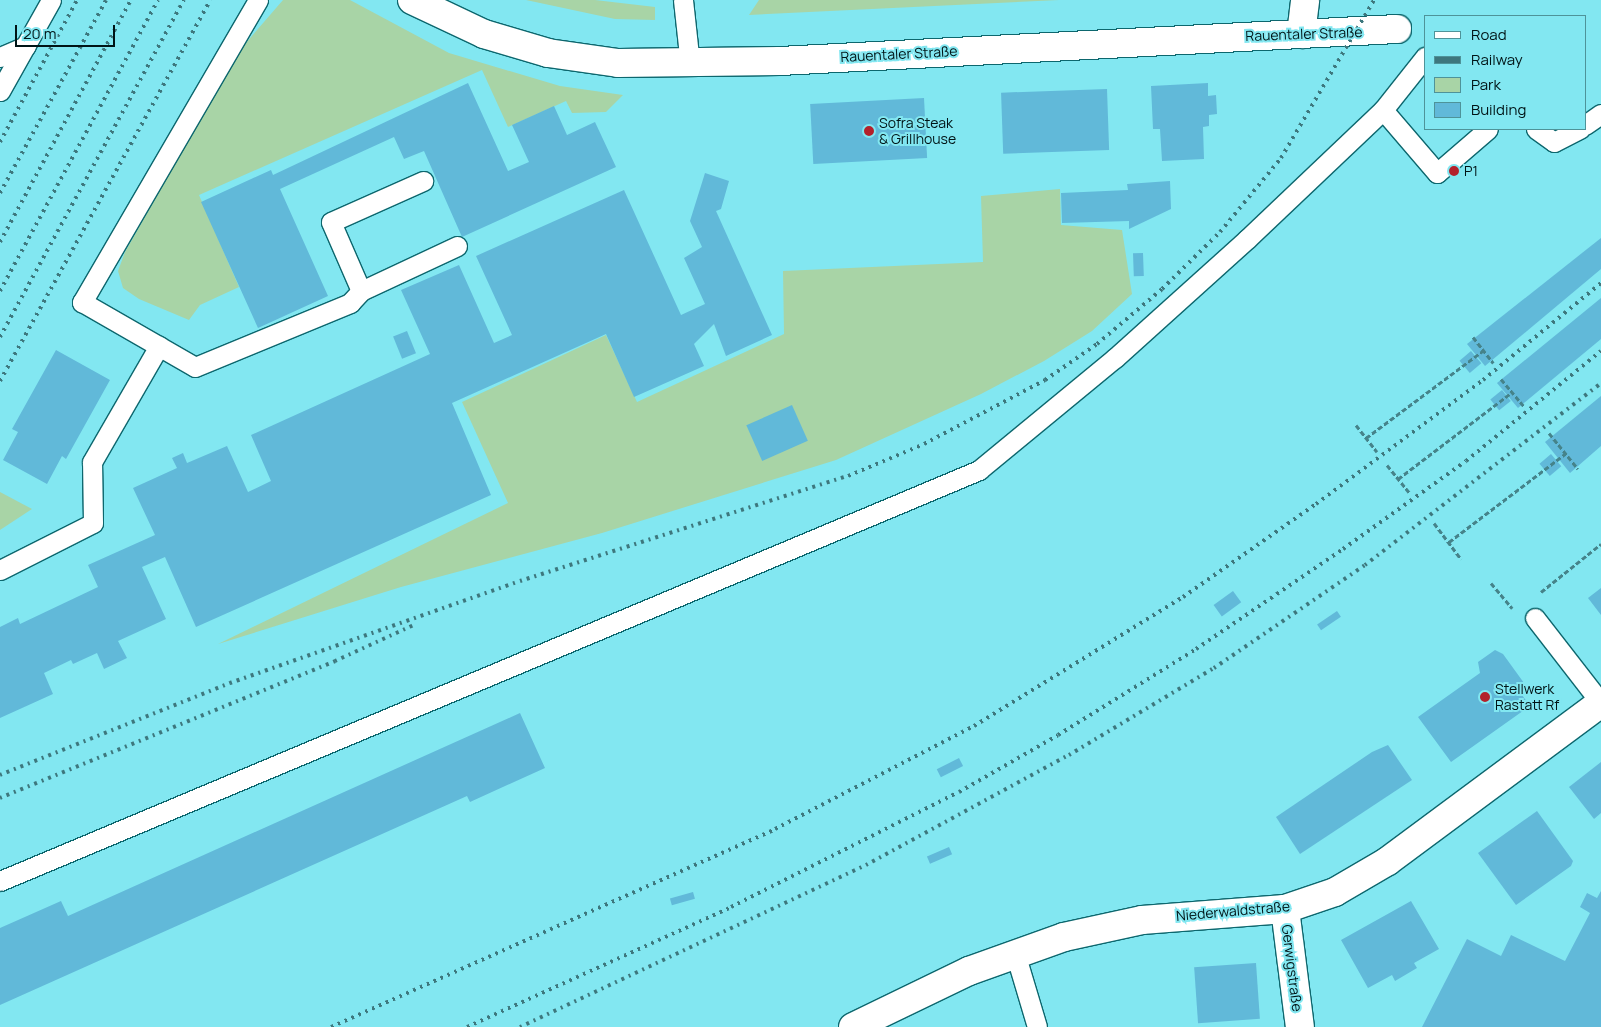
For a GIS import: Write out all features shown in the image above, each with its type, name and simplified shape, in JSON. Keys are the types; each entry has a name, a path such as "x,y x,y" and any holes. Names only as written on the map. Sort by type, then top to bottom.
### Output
{"street":[{"name":"Rauentaler Straße","path":"412,0 484,34 548,53 618,63 690,64 1397,29"},
{"path":"1301,34 1305,0"},
{"name":"Niederwaldstraße","path":"868,1024 1015,953 1064,937 1142,920 1285,909 1335,892 1388,861 1601,703"},
{"name":"Gerwigstraße","path":"1285,909 1300,1027"}],"lane":[{"path":"0,91 50,0"},
{"path":"258,0 82,302 195,367 350,302 361,291 457,246"},
{"path":"683,0 690,64"},
{"path":"0,57 26,46"},
{"path":"0,881 979,470 1122,351 1383,110 1424,58"},
{"path":"1383,110 1437,173 1487,130"},
{"path":"1586,125 1601,114"},
{"path":"1537,130 1554,142 1578,130"},
{"path":"361,291 331,222 424,181"},
{"path":"0,570 93,523 92,462 159,346"},
{"path":"1535,618 1601,703"},
{"path":"1015,953 1037,1027"}],"path":[{"path":"1473,337 1493,363"},
{"path":"1366,438 1484,350"},
{"path":"1501,379 1524,406"},
{"path":"1398,479 1413,470 1512,392"},
{"path":"1356,425 1377,452"},
{"path":"1549,433 1578,469"},
{"path":"1449,542 1565,454"},
{"path":"1387,465 1410,493"},
{"path":"1434,523 1461,558"},
{"path":"1536,595 1601,544"},
{"path":"1491,583 1515,612"}],"green space":[{"path":"283,0 350,0 449,53 560,86 623,95 606,112 572,113 566,101 508,127 482,70 199,195 239,287 200,305 189,320 139,299 123,288 118,271 125,252 239,51"},
{"path":"526,0 595,0 655,7 655,20 615,19"},
{"path":"759,0 1059,0 749,15"},
{"path":"1060,189 1061,225 1122,230 1132,294 1092,331 1044,361 981,394 836,460 602,533 401,587 218,644 508,503 462,402 606,335 637,402 784,334 783,271 983,262 981,196"},
{"path":"0,492 32,509 0,530"}],"building":[{"path":"468,83 508,171 529,162 512,125 554,106 567,135 595,122 616,167 462,237 424,151 404,159 394,137 280,189 328,296 258,328 201,202 271,170 273,175"},
{"path":"1208,83 1208,96 1216,95 1217,114 1209,115 1209,126 1203,127 1204,159 1162,161 1160,129 1153,129 1151,86"},
{"path":"1107,89 1109,150 1003,154 1001,93"},
{"name":"Sofra Steak & Grillhouse","path":"924,98 927,158 813,164 810,104"},
{"path":"705,173 729,181 721,209 716,211 772,335 726,356 714,324 694,344 704,366 634,397 606,334 452,403 491,495 196,627 165,557 142,567 166,619 118,641 127,658 104,669 97,653 73,664 71,660 44,673 53,694 0,718 0,627 18,618 20,624 98,587 88,565 155,535 133,488 177,468 172,458 183,453 187,463 227,446 248,492 271,481 251,435 430,354 401,290 459,265 494,343 512,335 476,256 624,190 681,315 705,304 684,258 702,247 690,221"},
{"path":"1170,181 1171,209 1129,229 1129,221 1062,223 1061,193 1128,190 1127,184"},
{"path":"1601,238 1601,269 1485,366 1467,344"},
{"path":"1133,253 1143,253 1144,276 1134,276"},
{"path":"1601,298 1601,339 1518,408 1497,383"},
{"path":"407,331 416,353 402,359 393,337"},
{"path":"56,350 110,380 66,459 62,456 47,484 3,460 18,432 12,429"},
{"path":"1471,351 1481,363 1470,373 1460,361"},
{"path":"1502,390 1511,401 1499,410 1490,399"},
{"path":"1601,396 1601,446 1570,473 1545,442"},
{"path":"792,405 808,441 762,461 746,425"},
{"path":"1551,454 1561,466 1550,476 1540,464"},
{"path":"1601,588 1601,615 1588,598"},
{"path":"1233,591 1241,602 1222,616 1214,605"},
{"path":"1337,611 1341,617 1321,630 1317,624"},
{"name":"Stellwerk Rastatt Rf","path":"1495,650 1503,654 1524,683 1517,688 1530,706 1451,762 1418,717 1480,673 1478,662"},
{"path":"520,713 545,768 470,802 467,796 0,1005 0,928 61,901 68,916"},
{"path":"1388,745 1412,780 1300,854 1276,817 1372,752"},
{"path":"959,758 963,766 941,777 937,769"},
{"path":"1601,762 1601,813 1594,819 1569,787"},
{"path":"1537,811 1573,861 1571,866 1516,905 1478,853"},
{"path":"949,847 952,854 930,864 927,856"},
{"path":"1601,891 1601,1027 1422,1027 1467,939 1501,956 1511,935 1565,961 1590,913 1580,907 1587,893 1597,898"},
{"path":"693,892 695,899 672,905 670,899"},
{"path":"1411,901 1439,949 1414,963 1417,968 1395,981 1392,975 1368,988 1341,940"},
{"path":"1256,963 1260,1019 1198,1023 1194,967"}],"railway":[{"path":"0,142 77,0"},
{"path":"0,193 106,0"},
{"path":"0,242 131,0"},
{"path":"0,291 158,0"},
{"path":"0,337 184,0"},
{"path":"0,381 210,0"},
{"path":"0,775 230,683 520,581 848,476 924,444 1045,380 1097,344 1162,289 1220,232 1281,158 1374,0"},
{"path":"331,1027 775,829 974,726 1183,597 1316,504 1483,380 1601,283"},
{"path":"467,1027 731,907 959,792 1058,735 1196,649 1343,549 1466,461 1601,351"},
{"path":"520,1027 866,865 1069,755 1214,668 1365,565 1601,383"},
{"path":"0,798 335,661 416,624"}],"place":[{"name":"Sofra Steak & Grillhouse","path":"869,131"},
{"name":"P1","path":"1454,171"},
{"name":"Stellwerk Rastatt Rf","path":"1485,697"}]}
